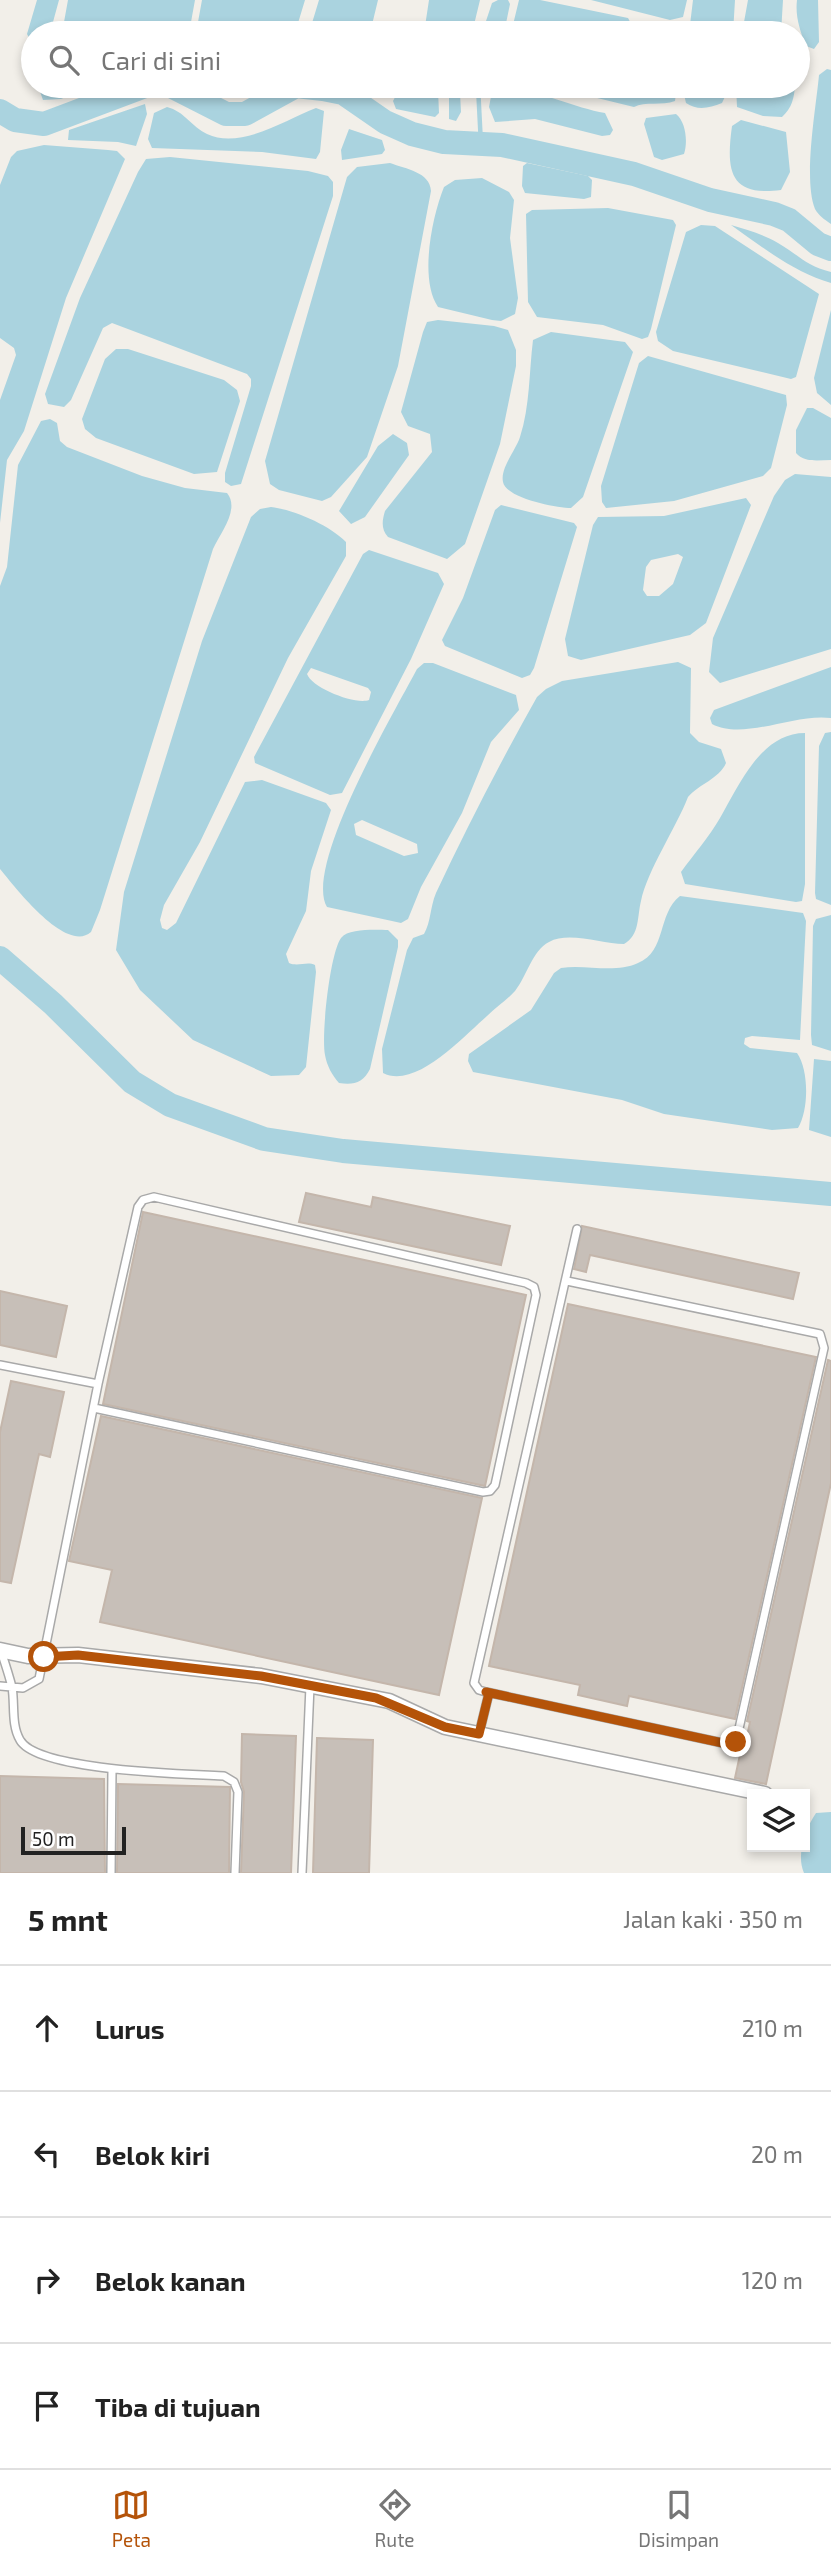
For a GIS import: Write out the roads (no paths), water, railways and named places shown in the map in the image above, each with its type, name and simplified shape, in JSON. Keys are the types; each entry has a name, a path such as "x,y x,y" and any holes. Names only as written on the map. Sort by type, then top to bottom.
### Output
{"street":[{"path":"1,1651 44,1657 78,1655 261,1676 389,1701 437,1724 479,1734 747,1790"}],"lane":[{"path":"0,1686 23,1688 36,1682 44,1657 98,1384 138,1207 144,1200 154,1197 534,1287 536,1295 495,1485 490,1491 484,1492 94,1408"},
{"path":"567,1282 820,1334 824,1348 736,1742 732,1745 486,1692 476,1688 474,1683 577,1229"},
{"path":"0,1365 98,1384"},
{"path":"1,1651 12,1688 16,1728 23,1746 37,1754 112,1770 223,1776 234,1782 238,1792 235,1873"},
{"path":"302,1873 310,1686"},
{"path":"479,1734 489,1693 486,1692"},
{"path":"111,1873 112,1770"}],"water":[{"path":"37,0 59,0 53,21 31,21"},
{"path":"68,0 195,0 191,21 64,21"},
{"path":"202,0 305,0 299,21 198,21"},
{"path":"319,0 378,0 373,21 313,21"},
{"path":"429,0 480,0 475,21 426,21"},
{"path":"508,0 510,4 506,21 486,21 492,3"},
{"path":"519,0 540,0 628,18 630,21 514,21"},
{"path":"591,0 687,0 683,17 670,20"},
{"path":"693,0 735,0 734,21 690,21"},
{"path":"748,0 783,0 782,21 744,21"},
{"path":"797,0 818,0 819,42 814,49 810,48 810,21 798,21"},
{"path":"827,69 831,70 831,224 815,209 810,180 811,143 819,75"},
{"path":"395,98 438,98 439,113 435,117 396,109"},
{"path":"449,98 460,98 461,112 456,121 449,119"},
{"path":"491,98 553,98 605,113 613,130 610,135 602,136 535,119 495,122 489,107"},
{"path":"597,98 675,98 675,101 634,107"},
{"path":"685,98 724,98 722,103 704,108 686,103"},
{"path":"737,98 793,98 782,117 763,116 737,107"},
{"path":"145,104 147,114 136,146 118,142 68,140 69,130"},
{"path":"167,107 207,134 220,138 248,136 316,108 324,111 320,152 316,159 262,152 152,148 148,139 154,113"},
{"path":"676,114 685,132 684,154 662,160 654,157 644,124 646,118"},
{"path":"741,120 786,132 790,172 781,190 751,189 735,177 731,167 730,142 732,126"},
{"path":"349,129 382,140 385,150 382,154 342,160 341,150"},
{"path":"44,145 117,151 125,159 66,298 24,431 7,460 0,523 0,400 16,355 14,348 0,338 0,185 11,157 17,151"},
{"path":"170,157 308,171 328,176 333,182 333,196 241,484 231,486 225,482 225,473 251,386 251,379 247,374 112,323 103,328 71,400 64,407 48,404 45,394 80,298 138,172 146,159"},
{"path":"390,163 422,175 431,191 398,366 367,457 331,497 322,501 279,490 270,484 265,461 347,177 357,167"},
{"path":"527,163 588,176 592,180 591,197 584,199 525,193 522,186 523,166"},
{"path":"482,178 509,192 514,200 510,238 518,298 515,314 501,321 438,307 429,281 429,248 435,214 444,187 455,180"},
{"path":"608,208 673,220 676,225 651,329 648,337 642,339 603,325 537,317 528,302 526,214 532,210"},
{"path":"701,225 715,226 819,294 796,377 791,379 673,351 658,341 656,332 686,232"},
{"path":"731,225 767,237 809,263 831,272 831,283 792,266"},
{"path":"831,310 831,405 817,393 814,378"},
{"path":"438,320 508,330 516,350 516,366 500,444 465,544 447,559 388,537 383,525 385,511 432,452 430,434 408,426 401,412 427,322"},
{"path":"551,332 625,342 633,352 583,497 571,508 522,497 506,488 503,482 504,471 523,425 533,340"},
{"path":"116,349 128,349 224,380 237,390 240,401 217,472 194,474 96,438 85,429 82,419 105,359"},
{"path":"648,356 786,395 787,405 771,468 763,476 674,501 606,508 602,502 601,486 639,363"},
{"path":"807,408 813,408 831,418 831,460 807,460 796,453 796,430"},
{"path":"50,419 57,423 60,441 67,447 142,476 185,488 227,493 231,506 228,521 213,549 100,910 91,932 81,936 68,934 42,916 0,869 0,586 7,567 18,465 41,421"},
{"path":"393,434 407,443 409,455 365,517 351,524 339,511 378,446"},
{"path":"795,474 831,477 831,649 720,683 709,672 713,638 774,496 785,480"},
{"path":"746,498 751,505 706,623 690,635 581,660 568,656 565,639 593,525 598,517 664,516","holes":["678,554 683,557 673,584 659,596 647,596 643,590 646,567 651,560"]},
{"path":"501,505 574,523 577,527 534,668 530,675 522,678 445,646 442,640 463,598 495,510"},
{"path":"271,507 321,524 346,542 346,556 288,658 200,842 164,905 160,920 162,928 167,930 176,923 245,782 262,780 326,803 331,810 311,871 306,911 286,954 289,963 315,965 306,1067 299,1075 271,1076 193,1040 140,990 116,950 124,892 202,641 251,517 260,509"},
{"path":"369,550 438,573 444,584 411,659 342,793 330,795 255,763 254,757 363,554","holes":["311,668 368,688 371,692 369,700 345,698 317,685 307,674"]},
{"path":"678,662 691,668 690,733 699,742 721,749 726,763 719,773 688,797 649,876 633,936 624,944 576,938 549,942 538,951 515,991 453,1047 410,1074 396,1076 383,1073 382,1049 407,950 413,938 424,934 434,898 448,868 537,697 562,681"},
{"path":"424,663 433,663 516,695 519,710 491,742 462,813 421,887 408,919 401,923 327,907 323,887 328,859 339,825 373,752 417,669","holes":["362,820 417,844 418,853 404,856 356,835 354,824"]},
{"path":"831,667 831,718 801,719 739,730 712,724 710,718 714,710"},
{"path":"831,732 831,905 816,899 815,893 819,746 825,733"},
{"path":"805,733 805,884 802,901 685,884 681,872 716,825 753,763 776,742 789,735"},
{"path":"680,896 803,913 806,921 800,1040 752,1036 745,1038 744,1044 750,1048 797,1053 804,1069 806,1090 804,1111 798,1128 772,1130 664,1114 622,1100 473,1072 468,1061 469,1054 531,1010 554,973 561,968 619,968 638,963 647,957 654,950 668,912"},
{"path":"831,915 831,1051 812,1045 811,1035 813,926 816,919"},
{"path":"388,930 398,940 398,947 370,1069 358,1082 339,1083 328,1067 324,1045 327,995 337,947 341,938 350,933"},
{"path":"814,1059 831,1061 831,1137 809,1130"},
{"path":"831,1812 831,1873 804,1873 802,1866 801,1852 810,1852 810,1824 816,1813"}],"waterway":[{"path":"0,111 15,120 44,124 113,98"},
{"path":"195,98 226,114 245,114 274,98"},
{"path":"350,98 385,122 412,134 444,142 502,145 634,174 710,200 774,214 789,220 818,244 831,249"},
{"path":"479,98 481,145"},
{"path":"0,958 53,1004 132,1082 170,1105 264,1139 343,1151 831,1194"}]}
